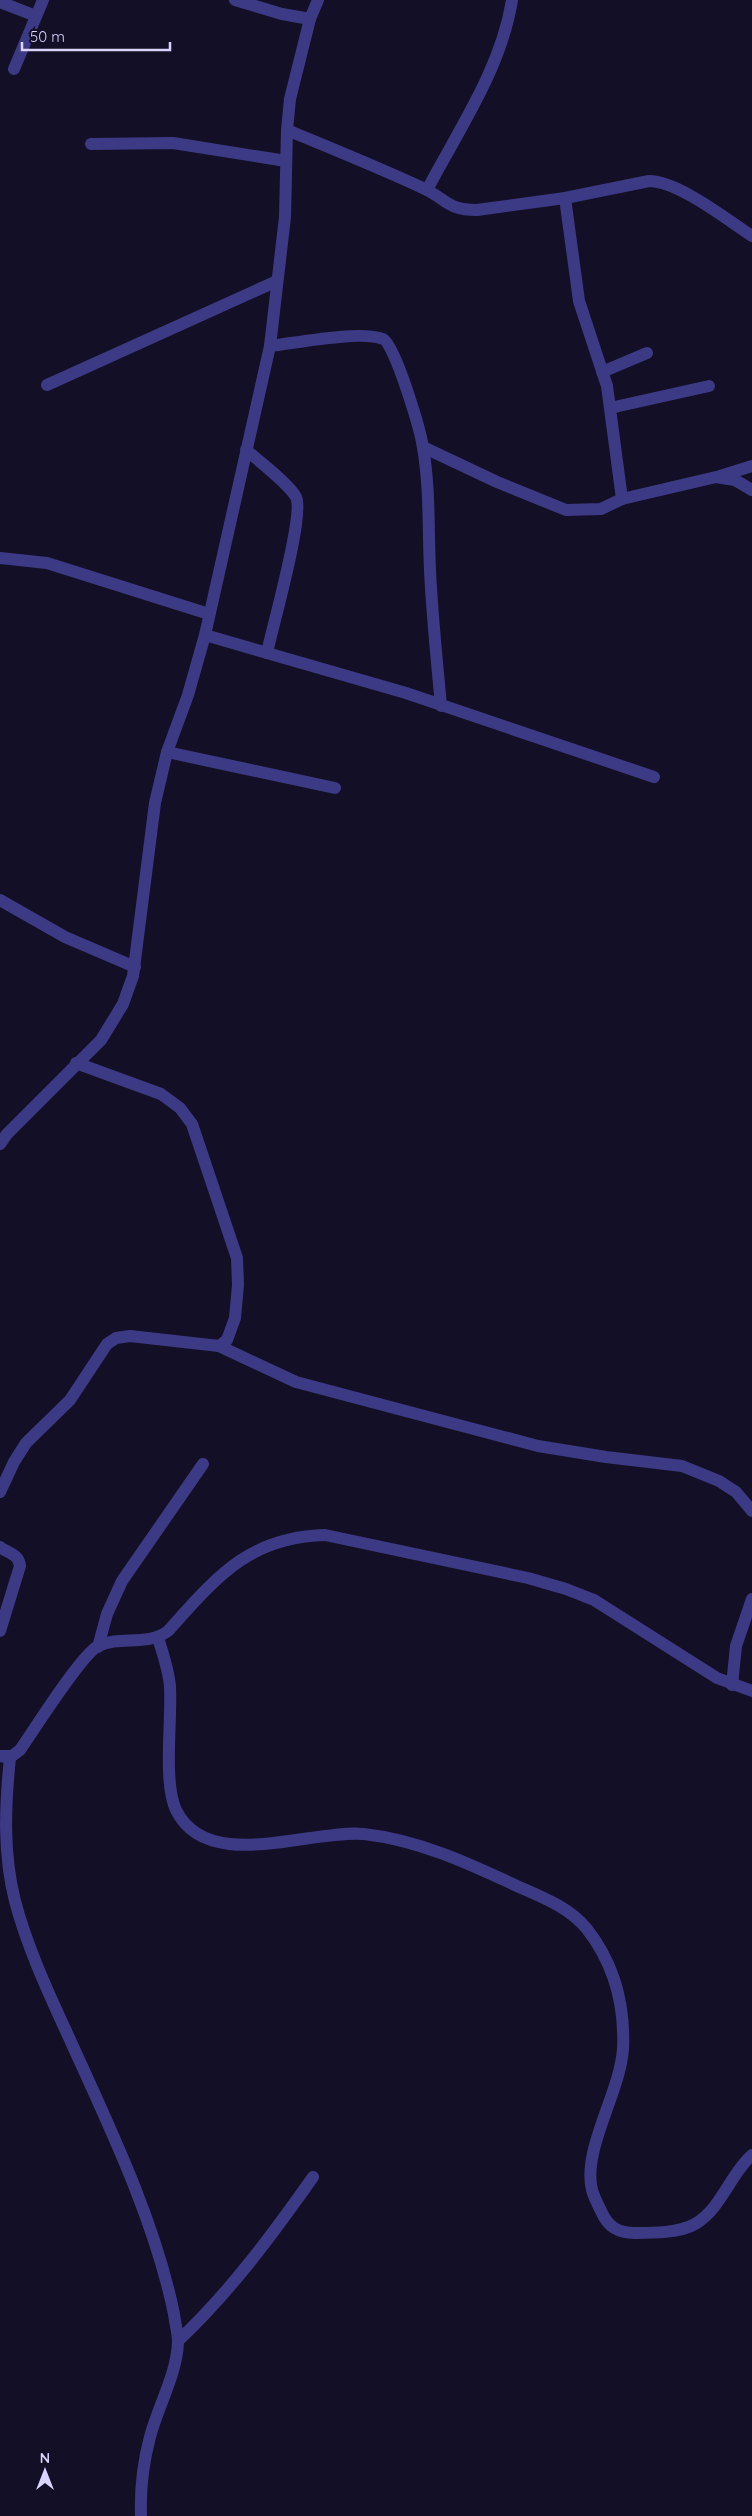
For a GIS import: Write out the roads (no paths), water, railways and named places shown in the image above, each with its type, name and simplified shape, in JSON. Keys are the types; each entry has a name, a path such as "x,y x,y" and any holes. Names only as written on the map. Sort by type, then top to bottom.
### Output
{"street":[{"path":"14,68 43,0"},
{"path":"235,0 282,14 310,19"},
{"path":"0,1144 100,1040 123,1004 135,967 154,813 167,752 188,695 205,635 270,346 284,217 290,99 310,19 318,0"},
{"path":"427,190 492,67 504,39 512,0"},
{"path":"0,2 36,16"},
{"path":"287,130 427,190 450,206 464,210 477,210 565,198 649,181 662,181 677,188 752,236"},
{"path":"91,144 173,143 286,161"},
{"path":"565,198 580,301 602,372 610,408 622,499"},
{"path":"47,386 276,281"},
{"path":"270,346 364,336 383,339 390,344 398,361 423,447 428,505 430,572 441,706"},
{"path":"602,372 647,353"},
{"path":"610,408 708,386"},
{"path":"423,447 496,482 566,510 602,509 622,499 716,477 752,466"},
{"path":"246,450 288,488 298,502 296,524 267,653"},
{"path":"716,477 735,480 752,490"},
{"path":"0,558 47,562 209,614"},
{"path":"205,635 406,693 654,777"},
{"path":"167,752 335,788"},
{"path":"0,900 65,936 135,967"},
{"path":"76,1063 162,1094 180,1108 192,1124 237,1258 238,1285 235,1318 227,1340 219,1346"},
{"path":"0,1492 14,1462 26,1443 70,1400 107,1344 116,1338 130,1336 219,1346 296,1382 538,1446 606,1457 682,1466 719,1481 736,1492 752,1511"},
{"path":"98,1646 107,1614 122,1581 203,1464"},
{"path":"140,2516 140,2487 149,2439 173,2371 178,2341 173,2313 150,2227 30,1950 15,1900 7,1853 5,1808 10,1758 0,1756 12,1756 20,1750 90,1652 98,1646 158,1638 168,1632 230,1566 273,1543 298,1536 325,1535 528,1578 566,1588 594,1600 732,1685 752,1691"},
{"path":"0,1547 15,1556 19,1560 20,1566 0,1631"},
{"path":"732,1685 736,1646 752,1599"},
{"path":"158,1638 170,1684 170,1784 176,1809 189,1828 211,1839 239,1846 345,1833 393,1838 473,1865 563,1907 584,1926 599,1945 616,1980 623,2013 623,2052 616,2085 591,2166 592,2190 607,2225 624,2233 646,2233 695,2224 718,2201 752,2155"},
{"path":"178,2341 203,2317 271,2236 313,2177"}]}
